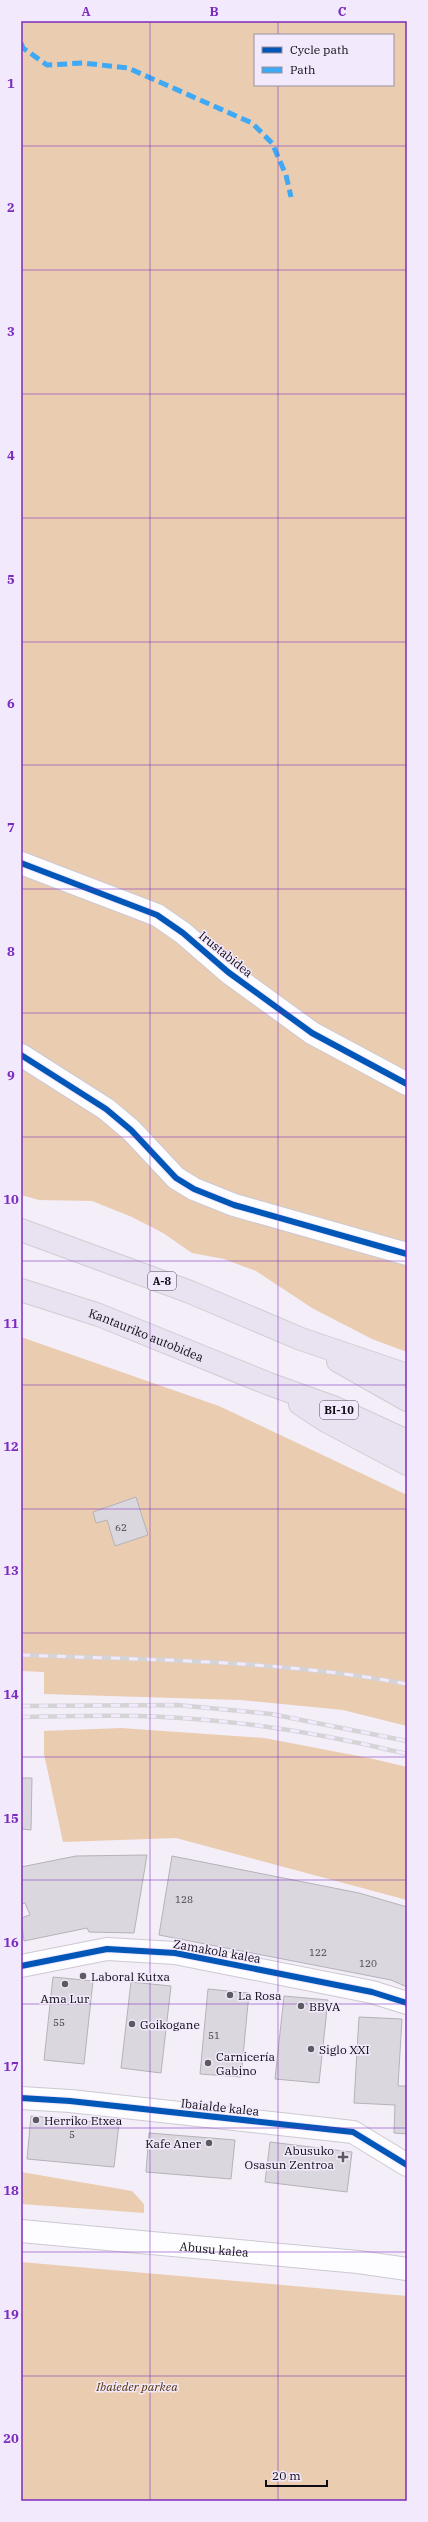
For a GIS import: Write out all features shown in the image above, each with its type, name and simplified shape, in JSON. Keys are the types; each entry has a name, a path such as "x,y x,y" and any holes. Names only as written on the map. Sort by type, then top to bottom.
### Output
{"highway":[{"name":"A-8","path":"21,1230 190,1292 301,1339"},
{"name":"Kantauriko autobidea","path":"21,1290 99,1315 269,1384"},
{"path":"301,1339 407,1375"},
{"path":"301,1339 407,1400"},
{"path":"269,1384 326,1421 407,1464"},
{"name":"BI-10","path":"269,1384 334,1407 407,1441"}],"street":[{"name":"Irustabidea","path":"21,863 157,914 228,972 312,1032 407,1084"},
{"path":"21,1055 106,1108 131,1130 176,1178 194,1190 234,1205 407,1254"},
{"name":"Zamakola kalea","path":"21,1966 107,1949 175,1953 372,1992 407,2003"},
{"name":"Ibaialde kalea","path":"21,2098 70,2101 353,2132 407,2165"},
{"name":"Abusu kalea","path":"21,2231 358,2262 407,2270"}],"green space":[{"path":"21,21 407,21 407,1352 372,1339 312,1308 256,1271 224,1259 192,1253 163,1233 132,1217 92,1201 39,1200 21,1195"},
{"path":"21,1337 219,1406 407,1495 407,1726 343,1710 240,1700 44,1694 44,1672 21,1671"},
{"path":"121,1728 264,1738 369,1758 407,1767 407,1900 176,1838 63,1842 44,1754 44,1731"},
{"path":"21,2172 132,2191 144,2204 144,2213 21,2204"},
{"name":"Ibaieder parkea","path":"21,2262 407,2296 407,2501 21,2501"}],"building":[{"path":"136,1497 148,1535 115,1546 107,1520 96,1523 93,1512"},
{"path":"21,1778 32,1778 31,1830 21,1829"},
{"path":"147,1855 134,1933 89,1932 87,1928 24,1941 21,1918 30,1915 25,1903 21,1904 21,1867 76,1856"},
{"path":"172,1856 359,1893 407,1907 407,1987 391,1980 159,1935"},
{"path":"53,1977 93,1981 84,2064 44,2060"},
{"path":"131,1982 171,1986 161,2073 121,2068"},
{"path":"208,1989 249,1993 241,2077 200,2074"},
{"path":"284,1996 328,2000 319,2083 275,2079"},
{"path":"359,2017 402,2019 398,2086 407,2086 407,2134 394,2133 395,2105 354,2103"},
{"path":"31,2116 119,2124 114,2167 27,2159"},
{"path":"149,2133 235,2140 231,2179 146,2172"},
{"path":"270,2142 352,2152 347,2192 265,2182"}],"railway":[{"path":"21,1655 215,1662 312,1670 407,1684"},
{"path":"21,1706 177,1705 271,1714 407,1741"},
{"path":"21,1717 130,1716 173,1717 221,1721 301,1732 407,1754"}],"marked path":[{"path":"21,43 23,48 47,65 83,63 128,68 252,123 272,143 286,175 291,197"}],"cycle path":[{"path":"21,863 157,915 183,933 228,972 312,1033 407,1084"},
{"path":"21,1055 106,1109 131,1130 176,1178 194,1189 234,1205 407,1254"},
{"path":"21,1966 107,1949 175,1953 372,1992 407,2003"},
{"path":"21,2098 70,2101 353,2132 407,2165"}],"place":[{"name":"Laboral Kutxa","path":"83,1976"},
{"name":"Ama Lur","path":"65,1984"},
{"name":"La Rosa","path":"230,1995"},
{"name":"BBVA","path":"301,2006"},
{"name":"Goikogane","path":"132,2024"},
{"name":"Siglo XXI","path":"311,2049"},
{"name":"Carnicería Gabino","path":"208,2063"},
{"name":"Herriko Etxea","path":"36,2120"},
{"name":"Kafe Aner","path":"209,2143"},
{"name":"Abusuko Osasun Zentroa","path":"343,2157"}]}
